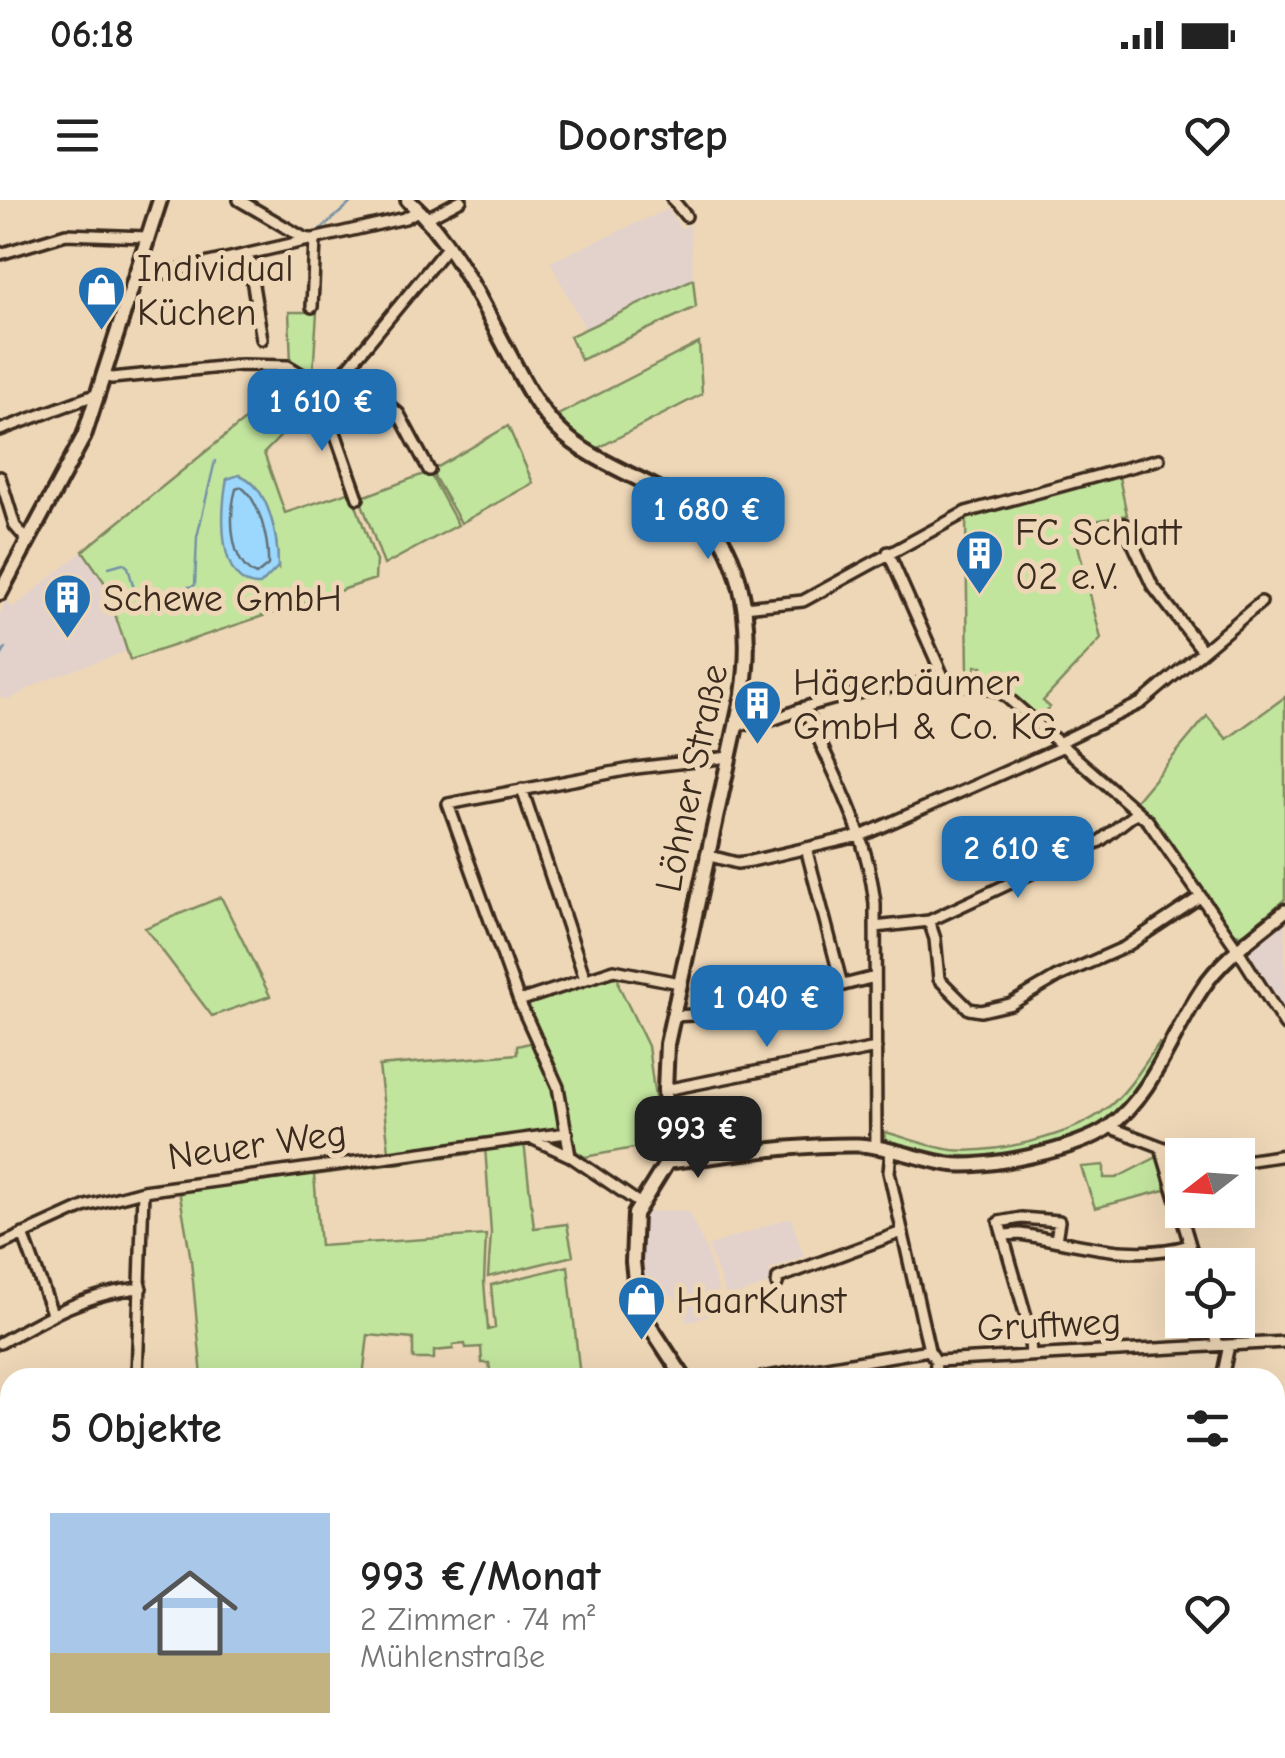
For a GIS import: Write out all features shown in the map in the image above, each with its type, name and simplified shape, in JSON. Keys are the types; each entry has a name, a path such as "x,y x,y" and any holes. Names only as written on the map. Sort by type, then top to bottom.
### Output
{"main road":[{"path":"0,593 84,436 160,200"},
{"name":"Löhner Straße","path":"418,209 449,245 544,414 567,438 590,454 705,518 726,550 744,608 748,653 737,723 672,1016 665,1090 669,1155"},
{"path":"669,1155 639,1203 632,1243 636,1290 648,1323 676,1368"}],"street":[{"path":"239,200 304,238 315,240"},
{"path":"134,274 142,278 315,240 461,200"},
{"path":"673,200 686,216"},
{"path":"0,254 66,234 146,237"},
{"path":"312,307 315,240"},
{"path":"323,398 449,245"},
{"path":"248,255 262,338"},
{"path":"103,376 265,364 288,366 308,378 323,398 358,498"},
{"path":"347,368 400,414 429,470"},
{"path":"0,430 96,397"},
{"path":"744,608 803,601 966,512 1159,459"},
{"path":"0,477 15,526 27,540"},
{"path":"1124,524 1152,586 1203,651"},
{"path":"888,552 946,683"},
{"path":"706,855 737,863 862,836 1062,744 1141,703 1261,602"},
{"path":"737,723 748,726 770,722 804,707 861,692 946,683 976,684 1001,692 1148,821 1285,1024"},
{"path":"804,707 862,836 872,876 876,1148"},
{"path":"570,1156 558,1087 519,1001 448,804 636,768 729,756"},
{"path":"522,790 585,980"},
{"path":"875,927 929,921 1100,841 1137,812"},
{"path":"806,848 842,985"},
{"path":"929,921 936,939 939,980 970,1009 980,1011 1011,1004 1057,977 1125,946 1200,897"},
{"path":"669,1155 720,1156 816,1147 876,1148 969,1165 1062,1148 1109,1127 1136,1102 1202,988 1238,950 1285,912"},
{"path":"519,1001 614,970 679,983"},
{"path":"672,1016 733,1013 875,978"},
{"path":"665,1090 876,1048"},
{"path":"1109,1127 1165,1149"},
{"name":"Neuer Weg","path":"0,1246 86,1206 143,1191 567,1133"},
{"path":"531,1138 570,1156 639,1203"},
{"path":"1161,1148 1191,1248"},
{"path":"891,1151 889,1172 936,1368"},
{"path":"1255,1159 1285,1155"},
{"path":"138,1368 143,1191"},
{"path":"1031,1355 1029,1327 999,1222 1036,1218 1059,1221 1056,1240"},
{"path":"776,1284 778,1278 902,1232"},
{"path":"23,1234 52,1313"},
{"path":"1004,1235 1140,1254 1190,1245"},
{"path":"0,1343 52,1313 118,1290 140,1288"},
{"path":"1220,1338 1224,1345 1223,1368"},
{"name":"Gruftweg","path":"936,1361 1285,1342"},
{"path":"821,1368 929,1350"}],"shaded area":[{"path":"668,209 681,228 690,224 693,279 585,329 550,262"},
{"path":"83,551 105,583 127,651 46,680 8,700 0,697 0,614 5,601 14,607"},
{"path":"1285,922 1285,1014 1246,954"},
{"path":"688,1210 708,1254 724,1311 687,1322 673,1295 646,1304 639,1230 642,1212"},
{"path":"791,1217 804,1257 769,1270 772,1283 727,1298 708,1246"}],"green space":[{"path":"693,279 696,307 581,360 570,336"},
{"path":"289,312 317,312 313,375 291,363"},
{"path":"699,343 702,394 594,450 556,416"},
{"path":"298,377 319,397 264,453 285,513 351,491 376,561 375,579 130,660 105,583 83,551","holes":["239,475 249,481 270,514 278,567 227,480"]},
{"path":"508,426 533,483 461,523 431,471"},
{"path":"429,472 458,525 384,565 360,498"},
{"path":"1119,477 1127,515 1073,525 1101,639 1043,701 1050,707 1040,717 1004,687 980,679 982,666 976,666 973,677 968,676 966,516"},
{"path":"1285,697 1285,899 1239,935 1136,801 1207,716 1227,739"},
{"path":"221,897 270,996 212,1016 145,928"},
{"path":"615,974 648,1046 661,1143 585,1157 573,1149 570,1129 389,1151 379,1066 517,1054 517,1046 534,1042 530,1001"},
{"path":"1159,1043 1163,1046 1121,1108 1102,1124 1078,1136 1024,1151 965,1156 910,1149 885,1141 885,1132 944,1149 970,1150 1011,1146 1054,1135 1091,1119 1114,1102"},
{"path":"524,1142 534,1228 567,1224 573,1256 488,1277 491,1233 485,1146"},
{"path":"476,1148 476,1153 314,1175 320,1246 486,1235 488,1330 495,1328 491,1285 568,1266 579,1368 490,1368 489,1363 482,1363 481,1347 466,1348 465,1344 434,1351 434,1359 413,1359 413,1339 368,1335 364,1368 201,1368 191,1260 179,1190"},
{"path":"1159,1156 1165,1190 1095,1208 1081,1167 1104,1165 1104,1178 1116,1178"}],"water":[{"path":"239,475 258,490 274,528 278,567 260,585 246,582 235,573 225,544 223,508 227,479"}],"waterway":[{"path":"320,230 354,200"},
{"path":"109,567 123,563 128,567 136,596 152,603 195,585 197,537 215,461"},
{"path":"0,658 6,648"}],"place":[{"name":"Individual Küchen","path":"102,332"},
{"name":"FC Schlatt 02 e.V.","path":"980,596"},
{"name":"Schewe GmbH","path":"68,640"},
{"name":"Hägerbäumer GmbH & Co. KG","path":"758,746"},
{"name":"HaarKunst","path":"641,1342"}]}
